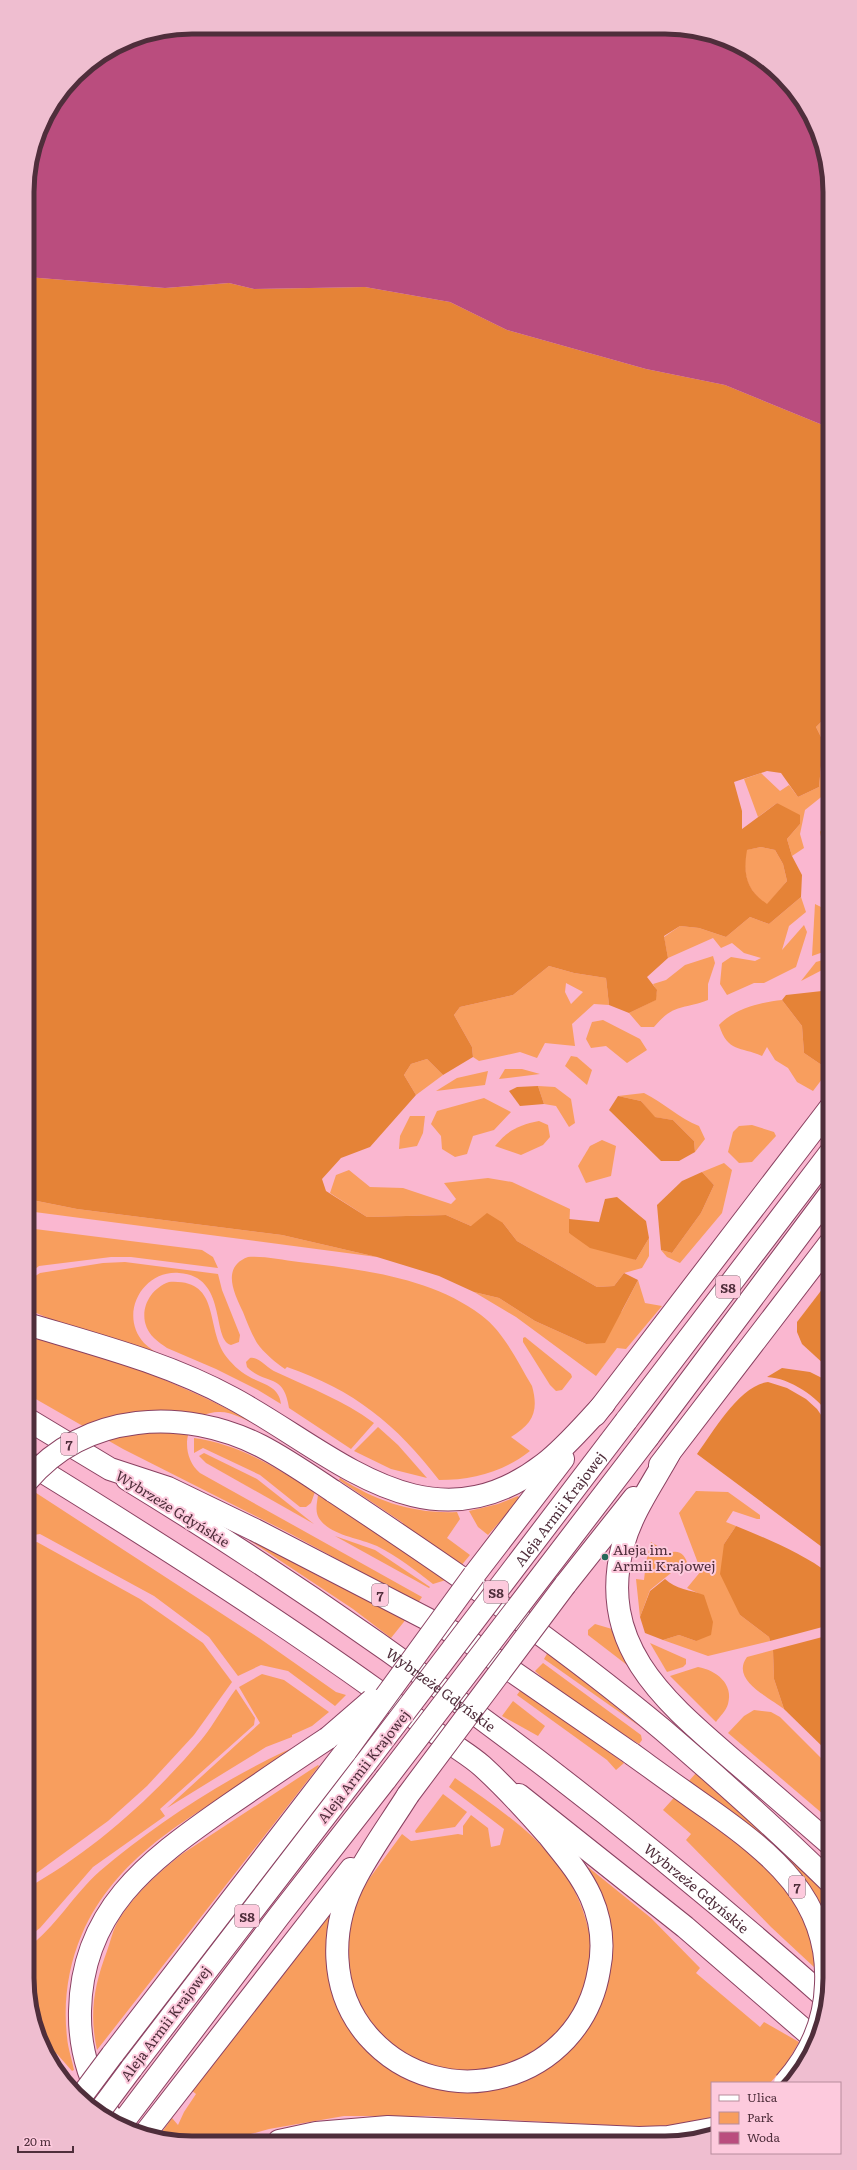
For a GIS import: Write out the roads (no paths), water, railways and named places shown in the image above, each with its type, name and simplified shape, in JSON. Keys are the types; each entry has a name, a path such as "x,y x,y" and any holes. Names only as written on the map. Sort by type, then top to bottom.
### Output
{"main road":[{"path":"84,2093 346,1750 407,1665 823,1117"},
{"name":"Aleja Armii Krajowej","path":"102,2108 823,1162"},
{"name":"Aleja Armii Krajowej","path":"124,2121 279,1916 648,1437 823,1203"},
{"path":"148,2130 408,1795 591,1550 669,1454 823,1252"},
{"path":"34,1326 160,1365 210,1387 254,1410 331,1460 367,1480 401,1493 435,1498 482,1495 501,1489 522,1479 545,1464 604,1404"},
{"path":"34,1474 58,1451 91,1433 131,1423 152,1422 195,1425 236,1436 260,1445 333,1490 406,1539 516,1617 591,1674 662,1730 765,1820 823,1875"},
{"name":"Wybrzeże Gdyńskie","path":"34,1423 110,1468 282,1578 453,1697 531,1755 670,1864 822,1995"},
{"path":"669,1454 632,1520 621,1552 618,1579 618,1599 628,1640 641,1668 666,1699 704,1735 823,1838"},
{"path":"34,1466 263,1612 480,1765 632,1882 812,2037"},
{"name":"7","path":"110,1468 168,1488 208,1507 464,1638 753,1840 792,1880 803,1894 813,1914 823,1946"},
{"path":"108,2112 101,2100 90,2074 85,2059 80,2028 80,1995 84,1974 99,1928 126,1888 160,1854 328,1738 366,1705 407,1665"},
{"path":"408,1795 356,1876 346,1899 338,1933 337,1963 339,1978 348,2005 355,2018 375,2043 410,2069 433,2077 480,2082 520,2071 546,2058 558,2048 586,2012 597,1983 602,1947 600,1929 590,1896 568,1858 531,1816 480,1765"},
{"path":"302,2136 316,2133 388,2127 593,2136"},
{"path":"679,2136 711,2129"}],"water":[{"path":"181,34 676,34 706,39 726,46 744,55 777,80 802,113 815,141 823,181 823,425 725,385 646,369 507,330 450,302 365,287 254,289 229,283 165,288 34,278 34,181 42,141 55,113 80,80 104,61 122,50 151,39"}],"place":[{"name":"Aleja im. Armii Krajowej","path":"605,1557"}]}
